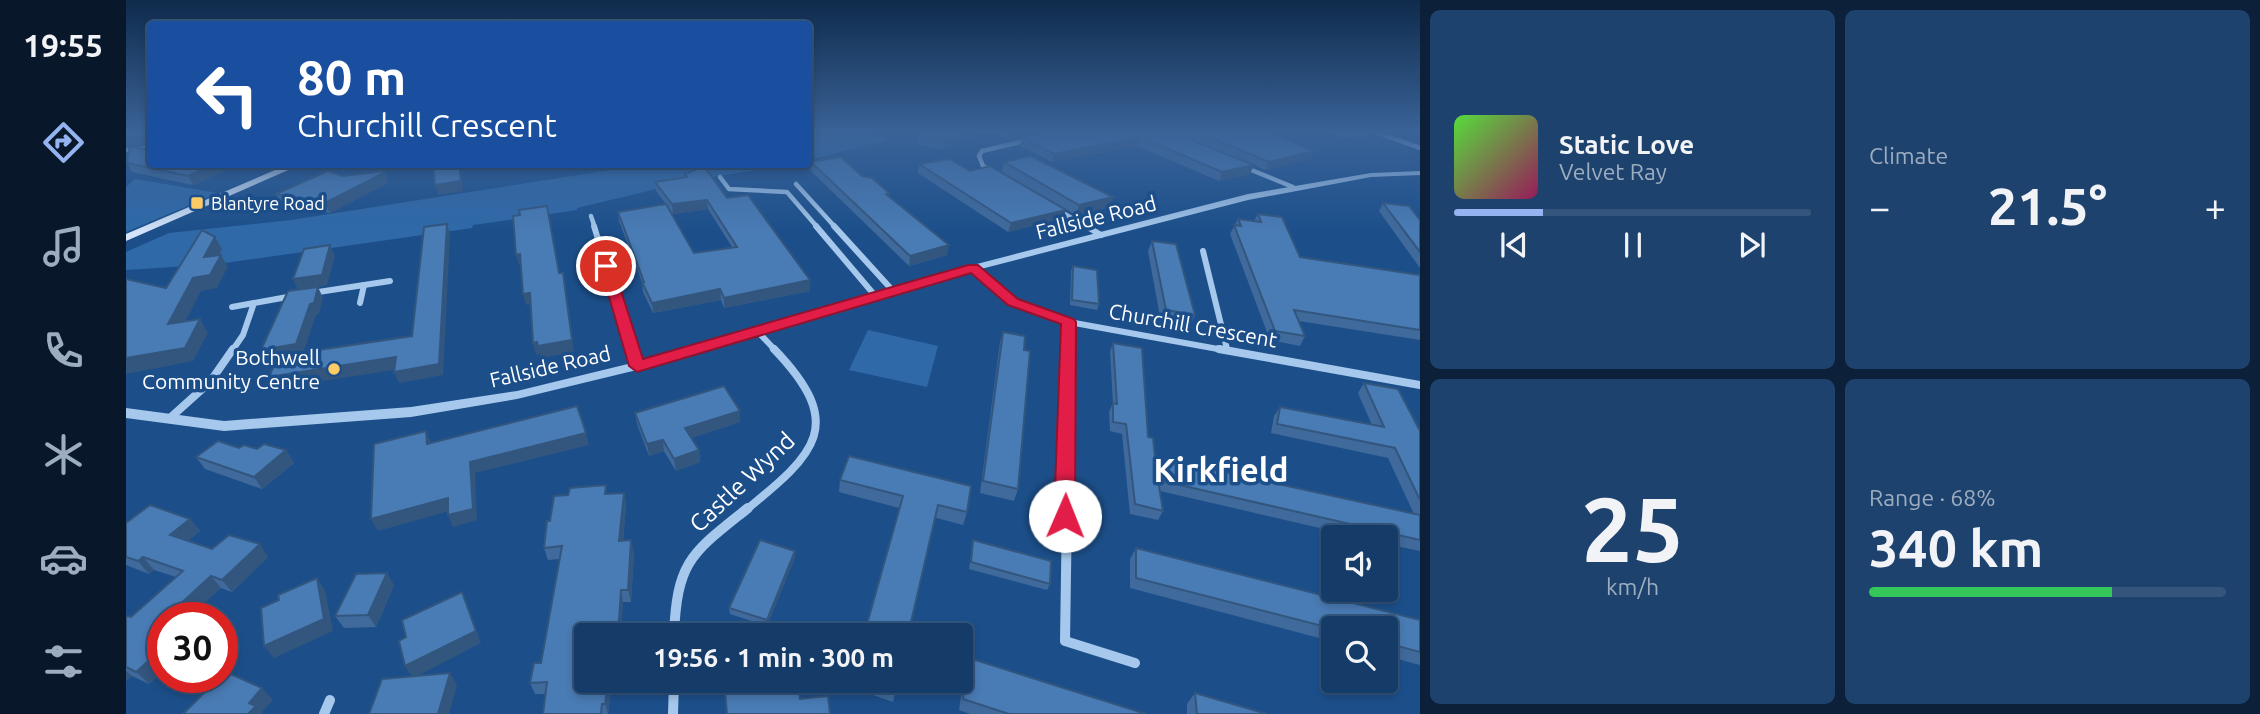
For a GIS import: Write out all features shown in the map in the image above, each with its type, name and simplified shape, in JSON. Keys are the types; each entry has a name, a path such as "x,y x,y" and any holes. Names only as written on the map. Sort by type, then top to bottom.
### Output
{"main road":[{"path":"126,238 289,168"}],"street":[{"path":"982,165 994,173"},
{"path":"1241,165 1293,187"},
{"name":"Fallside Road","path":"126,413 224,426 411,412 517,395 760,333 973,268 1293,187 1371,175 1420,173"},
{"path":"720,177 729,189 788,192 877,298"},
{"path":"796,184 894,292"},
{"path":"1054,208 1101,235"},
{"path":"591,216 637,366"},
{"path":"1203,251 1227,349"},
{"name":"Churchill Crescent","path":"973,268 1013,302 1069,322 1420,385"},
{"path":"232,307 390,281"},
{"path":"360,303 364,285"},
{"path":"170,418 210,382 243,335 254,303"},
{"path":"1069,322 1065,641 1135,663"},
{"name":"Castle Wynd","path":"674,623 675,605 683,572 710,537 777,484 811,450 819,432 818,409 811,392 760,333"},
{"path":"673,714 674,693"},
{"path":"324,714 330,700"}],"shaded area":[{"path":"623,168 770,168 698,179 577,210 473,225 472,228 218,264 126,270 126,252 169,233 291,220"},
{"path":"135,179 218,193 126,232 126,187"},
{"path":"868,330 938,346 927,387 849,370"}],"building":[{"path":"814,165 850,165 862,176 872,178 889,193 886,194 949,245 910,256"},
{"path":"921,165 961,165 970,171 990,166 1066,210 1011,223"},
{"path":"1010,165 1050,165 1113,197 1079,205"},
{"path":"1206,165 1253,165 1222,172"},
{"path":"150,168 207,168 188,176"},
{"path":"433,168 459,168 461,181 435,185"},
{"path":"705,168 727,198 748,195 810,280 724,298 720,289 652,303 618,212 666,204 694,253 737,247 707,200 672,204 655,182 687,177 685,174"},
{"path":"328,171 343,176 384,173 325,203 276,194"},
{"path":"1383,203 1409,206 1420,220 1420,252"},
{"path":"547,206 559,273 563,273 572,340 538,346 537,342 533,343 530,293 523,294 520,254 516,255 513,216 520,215 519,210"},
{"path":"1258,214 1282,217 1300,257 1420,275 1420,330 1294,310 1305,336 1275,331 1234,225 1241,226 1238,219 1261,222"},
{"path":"447,224 439,364 394,372 396,357 269,377 278,356 412,336 424,227"},
{"path":"202,230 215,237 204,257 221,255 210,275 193,278 168,324 200,319 185,348 126,358 126,279 166,288"},
{"path":"1152,241 1176,244 1195,315 1166,310"},
{"path":"330,245 322,275 293,279 304,249"},
{"path":"1073,266 1097,270 1099,304 1072,300"},
{"path":"318,287 296,344 261,350 288,291"},
{"path":"1003,332 1025,336 1024,350 1030,351 1018,489 983,481"},
{"path":"1113,343 1142,348 1148,437 1153,438 1155,457 1420,515 1420,540 1398,535 1398,525 1354,525 1158,480 1163,511 1135,504 1126,424 1113,422 1113,403 1117,404"},
{"path":"1364,383 1398,389 1420,431 1420,500 1395,448 1277,424 1280,407 1384,427"},
{"path":"724,386 740,411 685,428 699,450 674,459 663,440 647,444 635,413"},
{"path":"577,406 586,433 470,462 473,509 448,515 448,498 371,519 374,444 426,431 427,444"},
{"path":"218,441 239,448 244,445 257,449 264,444 286,450 254,477 196,457"},
{"path":"849,456 971,486 967,512 938,505 911,623 867,623 903,496 840,480"},
{"path":"606,485 605,494 624,493 619,541 631,540 628,590 621,590 619,623 574,623 574,693 606,693 601,714 543,714 547,682 530,683 534,663 541,663 562,546 544,548 547,521 550,521 554,496 568,495 570,488"},
{"path":"150,505 190,519 170,535 212,549 229,535 260,544 222,580 211,576 183,602 148,602 183,571 143,557 138,561 126,557 126,523"},
{"path":"760,540 795,551 767,620 729,608"},
{"path":"973,540 1051,561 1050,584 971,562"},
{"path":"1136,548 1321,595 1321,602 1349,602 1420,620 1420,652 1398,646 1398,616 1321,616 1321,626 1136,578"},
{"path":"387,573 368,615 335,616 356,574"},
{"path":"317,578 324,619 264,646 261,608 279,600 278,595"},
{"path":"462,592 476,631 405,666 399,641 406,637 402,620"},
{"path":"147,603 147,662 136,672 126,667 126,617 131,617"},
{"path":"973,659 1146,714 1009,714 963,699 964,693 973,693"},
{"path":"450,673 438,714 369,714 382,679"},
{"path":"238,677 262,688 249,703 256,706 248,714 183,714 204,693 238,693"},
{"path":"725,693 799,693 800,699 828,696 830,714 727,714"},
{"path":"1195,693 1267,714 1197,714"}],"place":[{"name":"Blantyre Road","path":"197,203"},
{"name":"Bothwell Community Centre","path":"334,369"}],"district":[{"name":"Kirkfield","path":"1221,469"}],"route":[{"path":"606,266 637,366 760,333 973,268 1013,302 1069,322 1065,516"}]}
